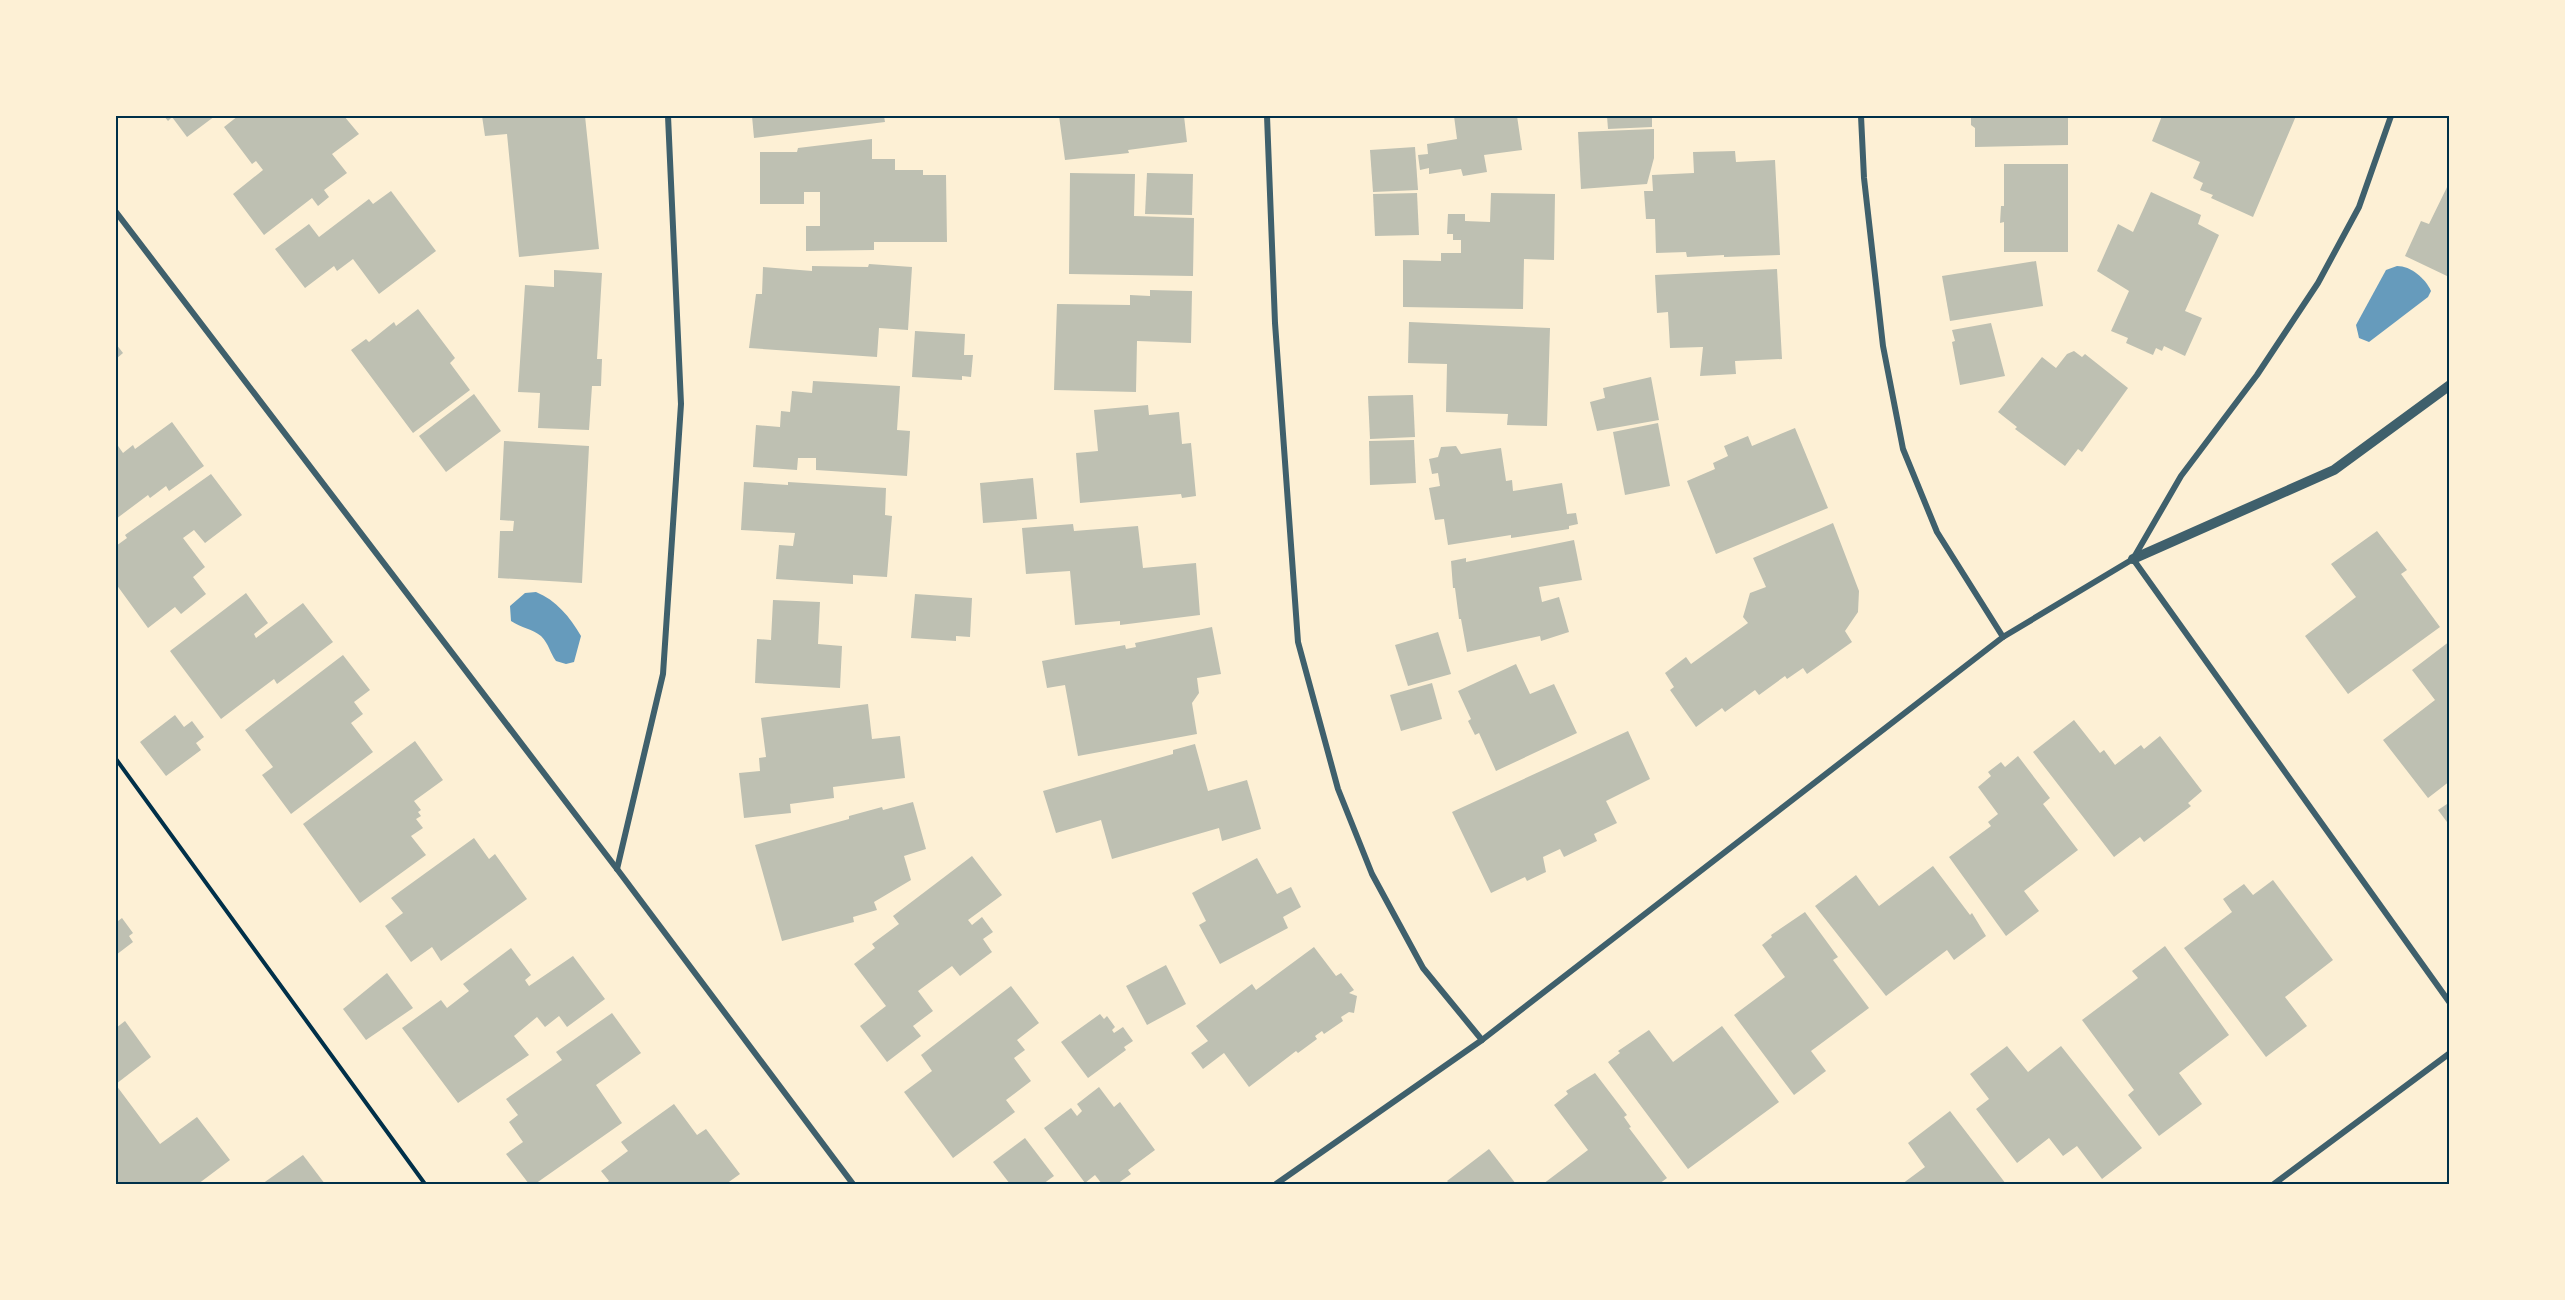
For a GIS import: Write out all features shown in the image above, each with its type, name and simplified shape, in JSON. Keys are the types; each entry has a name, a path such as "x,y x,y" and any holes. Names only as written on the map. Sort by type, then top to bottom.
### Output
{"street":[{"path":"616,869 663,662 681,404 668,116"},
{"path":"1268,116 1275,323 1298,642 1338,789 1372,874 1424,968 1482,1040"},
{"path":"1861,116 1864,178 1883,346 1904,449 1937,532 2004,637"},
{"path":"2133,559 2181,476 2258,375 2318,284 2359,207 2391,116"},
{"path":"116,212 616,869 853,1185"},
{"path":"1276,1185 1482,1040 2004,637 2133,559 2334,470 2450,385"},
{"path":"2133,559 2450,1003"},
{"path":"2274,1185 2450,1053"}],"path":[{"path":"116,759 425,1185"}],"water":[{"path":"2397,266 2412,270 2421,277 2431,291 2428,297 2369,342 2359,338 2356,325 2386,270"},
{"path":"536,592 562,610 581,636 574,662 566,664 556,661 541,636 511,621 510,606 525,593"}],"building":[{"path":"164,116 215,116 187,137 172,117 168,121"},
{"path":"238,116 344,116 359,134 332,154 347,173 324,190 329,197 318,206 312,198 264,235 233,194 263,170 256,161 252,164 224,127"},
{"path":"482,116 585,116 599,249 519,257 507,134 485,136"},
{"path":"752,116 884,116 885,122 754,138"},
{"path":"1059,116 1184,116 1187,142 1128,150 1129,153 1065,160"},
{"path":"1454,116 1517,116 1522,150 1484,155 1487,172 1463,176 1461,169 1429,174 1429,168 1420,170 1418,155 1428,154 1427,144 1457,139"},
{"path":"1607,116 1652,116 1652,127 1608,129"},
{"path":"1971,116 2068,116 2068,145 1975,147 1975,128 1971,125"},
{"path":"2162,116 2296,116 2253,217 2211,198 2213,195 2200,190 2203,183 2193,178 2200,162 2152,141"},
{"path":"1654,129 1654,158 1647,184 1581,189 1578,132"},
{"path":"872,139 872,159 895,159 895,170 923,170 923,175 946,175 947,242 874,242 874,250 806,251 806,226 820,226 820,192 804,192 804,204 760,204 760,152 797,152 798,148"},
{"path":"1415,147 1418,190 1373,192 1370,150"},
{"path":"1735,151 1736,162 1775,160 1780,255 1687,257 1686,252 1656,253 1655,219 1646,219 1644,191 1653,191 1652,175 1694,173 1693,152"},
{"path":"2004,164 2068,164 2068,252 2004,252 2004,222 2000,223 2001,206 2004,206"},
{"path":"1070,173 1135,174 1134,216 1194,218 1193,276 1069,274"},
{"path":"1147,173 1193,174 1192,215 1145,214"},
{"path":"2450,181 2450,274 2447,276 2405,256 2421,221 2429,224"},
{"path":"391,191 436,251 379,294 353,259 337,271 334,266 305,288 275,249 309,224 319,237 369,199 373,204"},
{"path":"2151,192 2201,215 2198,224 2219,235 2185,311 2202,318 2185,356 2164,346 2162,351 2156,348 2153,355 2126,343 2128,338 2111,331 2129,291 2097,271 2118,224 2133,232"},
{"path":"1417,193 1419,235 1375,236 1373,194"},
{"path":"1491,193 1555,194 1554,260 1524,259 1523,309 1403,307 1403,260 1441,261 1441,253 1461,253 1461,240 1453,240 1453,234 1447,234 1448,214 1465,214 1465,221 1490,222"},
{"path":"2036,261 2043,306 1950,321 1942,276"},
{"path":"869,264 912,267 908,330 879,328 877,357 749,348 756,294 762,294 763,267 812,271 812,266 868,267"},
{"path":"1777,269 1782,359 1735,361 1736,374 1700,376 1703,347 1670,348 1668,312 1657,313 1655,275"},
{"path":"554,270 602,273 597,359 602,359 601,386 592,386 589,430 538,428 540,393 518,392 525,285 554,287"},
{"path":"1150,290 1192,291 1191,343 1137,341 1136,392 1054,390 1057,304 1130,305 1130,295 1150,296"},
{"path":"418,309 455,358 450,363 470,390 413,433 351,350 366,339 369,342 394,322 396,326"},
{"path":"1409,322 1550,328 1547,426 1507,425 1508,414 1446,412 1447,364 1408,363"},
{"path":"1991,323 2005,376 1960,385 1952,330"},
{"path":"915,331 965,334 964,355 973,355 971,377 962,376 962,380 912,377"},
{"path":"116,344 123,353 116,359"},
{"path":"2074,351 2082,357 2085,354 2128,388 2082,452 2078,449 2065,466 2015,429 2017,427 1998,412 2042,357 2056,368 2067,354"},
{"path":"1651,377 1659,420 1597,431 1590,402 1605,398 1603,388"},
{"path":"813,381 900,386 897,430 910,431 907,476 816,470 816,458 798,458 797,470 753,467 756,425 780,427 781,411 790,412 792,391 812,393"},
{"path":"474,394 501,431 446,472 419,436"},
{"path":"1413,395 1415,437 1370,439 1368,396"},
{"path":"1148,405 1149,415 1179,412 1182,444 1191,443 1196,496 1182,498 1181,494 1080,503 1076,453 1098,451 1094,410"},
{"path":"172,422 204,466 169,491 166,486 150,498 148,495 116,519 116,443 123,453 133,445 135,449"},
{"path":"1658,423 1670,486 1625,495 1613,432"},
{"path":"1795,428 1828,508 1716,554 1687,481 1715,469 1713,463 1728,456 1724,446 1748,436 1752,446"},
{"path":"1414,440 1416,483 1370,485 1369,441"},
{"path":"504,441 589,446 582,583 498,578 500,531 513,531 514,521 500,520"},
{"path":"1456,446 1461,454 1501,448 1506,481 1512,480 1513,491 1562,483 1567,514 1576,513 1578,524 1569,526 1569,529 1448,545 1444,519 1435,520 1429,488 1440,486 1438,473 1432,474 1429,459 1438,457 1441,447"},
{"path":"211,474 242,515 205,543 194,530 183,538 205,567 193,577 206,594 181,614 175,607 148,628 116,584 118,576 116,546 127,538 125,535"},
{"path":"1033,478 1037,519 983,523 980,483"},
{"path":"744,482 788,485 788,482 886,488 885,515 892,516 887,577 853,575 853,584 776,579 779,545 793,546 795,533 741,530"},
{"path":"1833,523 1859,591 1858,612 1845,631 1852,642 1807,674 1803,668 1787,679 1785,676 1759,695 1755,690 1725,712 1722,708 1696,727 1670,690 1674,687 1665,673 1686,657 1691,664 1748,623 1743,617 1750,593 1766,587 1753,558"},
{"path":"1073,524 1074,531 1138,526 1143,568 1196,563 1200,615 1120,625 1120,621 1075,625 1070,571 1026,574 1022,528"},
{"path":"2377,531 2407,570 2401,574 2440,627 2348,694 2305,636 2356,597 2331,564"},
{"path":"1574,540 1582,580 1539,587 1542,602 1559,597 1569,632 1541,641 1540,636 1467,652 1455,588 1453,588 1451,561 1466,558 1466,562"},
{"path":"246,593 268,623 254,634 256,638 303,603 333,642 277,684 274,679 221,719 170,651"},
{"path":"915,594 972,598 970,637 956,636 956,641 911,638"},
{"path":"773,600 820,602 818,644 842,646 840,688 755,683 757,639 771,640"},
{"path":"1212,627 1221,674 1197,678 1199,693 1192,703 1197,734 1078,756 1065,685 1047,688 1042,661 1125,645 1126,649 1136,647 1135,643"},
{"path":"1438,632 1451,674 1408,686 1395,645"},
{"path":"2450,641 2450,781 2428,798 2383,740 2435,700 2412,670"},
{"path":"343,655 370,690 354,702 363,714 351,723 373,752 291,814 262,775 273,767 245,730"},
{"path":"1516,664 1530,694 1554,684 1577,733 1496,771 1479,733 1475,735 1468,721 1471,719 1458,691"},
{"path":"1432,683 1442,719 1401,731 1390,695"},
{"path":"868,704 872,739 900,736 905,778 833,787 834,798 790,804 791,813 744,818 739,773 760,771 759,758 766,757 761,718"},
{"path":"175,715 184,727 192,721 204,737 196,743 201,750 166,776 140,742"},
{"path":"2074,720 2100,753 2104,750 2115,765 2141,745 2144,749 2160,736 2202,791 2188,803 2191,806 2144,842 2140,837 2114,857 2033,752"},
{"path":"1628,731 1650,779 1606,801 1617,823 1594,834 1597,841 1564,857 1560,849 1543,857 1546,872 1527,881 1525,877 1491,893 1452,812"},
{"path":"415,741 443,780 414,801 421,810 418,812 421,816 416,819 423,828 411,836 426,855 360,903 303,824"},
{"path":"1195,744 1208,791 1247,780 1261,829 1222,841 1219,828 1112,859 1101,820 1056,833 1043,791 1173,754 1173,750"},
{"path":"2018,756 2050,798 2043,804 2078,850 2024,891 2039,911 2006,936 1949,857 1991,826 1988,822 1998,814 1978,787 1991,776 1988,772 2001,762 2005,767"},
{"path":"913,802 926,849 904,856 911,880 874,902 877,910 853,917 854,922 782,941 755,845 849,819 849,816 882,807 883,810"},
{"path":"2450,802 2450,826 2438,810"},
{"path":"474,838 489,859 495,854 527,899 441,961 432,947 411,962 385,926 403,913 391,898"},
{"path":"972,856 1002,895 968,920 972,925 982,917 993,932 983,939 992,952 960,976 952,966 918,991 933,1011 913,1026 921,1036 887,1062 860,1026 886,1006 854,964 875,948 872,944 899,924 893,916"},
{"path":"1257,858 1277,894 1291,887 1301,907 1283,917 1288,928 1220,964 1199,925 1206,921 1192,893"},
{"path":"1933,866 1970,915 1972,913 1986,936 1954,960 1947,950 1886,996 1815,906 1856,875 1879,906"},
{"path":"2273,880 2333,960 2285,997 2307,1026 2266,1057 2184,948 2232,912 2223,899 2244,884 2253,895"},
{"path":"1805,912 1838,957 1833,960 1869,1008 1811,1051 1826,1071 1794,1095 1734,1015 1785,977 1762,945 1772,937 1771,935"},
{"path":"116,918 118,921 122,918 133,933 129,936 133,942 116,955"},
{"path":"2165,946 2229,1035 2179,1073 2202,1104 2159,1136 2128,1095 2134,1090 2082,1020 2138,978 2132,971"},
{"path":"1314,947 1336,976 1341,973 1354,990 1349,993 1357,996 1354,1013 1349,1012 1341,1017 1343,1021 1324,1034 1322,1031 1315,1036 1317,1039 1298,1053 1296,1051 1249,1087 1224,1053 1203,1069 1191,1053 1208,1041 1196,1026 1252,984 1256,990"},
{"path":"511,948 531,975 525,980 529,986 573,956 605,999 567,1027 559,1016 545,1027 537,1017 514,1036 529,1055 458,1103 402,1028 441,1000 447,1008 469,991 463,984"},
{"path":"1166,965 1186,1004 1147,1025 1126,986"},
{"path":"387,973 413,1008 366,1040 343,1009"},
{"path":"1011,986 1039,1023 1017,1040 1025,1050 1014,1058 1031,1081 1006,1100 1015,1112 953,1158 904,1092 932,1071 921,1055"},
{"path":"612,1013 641,1053 596,1085 622,1123 535,1184 529,1184 506,1154 523,1142 509,1122 518,1115 506,1099 562,1060 556,1052"},
{"path":"1100,1014 1104,1019 1107,1016 1115,1027 1112,1030 1114,1033 1123,1027 1133,1041 1124,1047 1126,1050 1088,1078 1061,1042"},
{"path":"125,1021 151,1057 116,1084 116,1028"},
{"path":"1722,1026 1779,1102 1688,1169 1608,1062 1620,1053 1618,1051 1649,1030 1673,1062"},
{"path":"2007,1046 2028,1072 2061,1046 2142,1148 2102,1179 2077,1146 2063,1156 2049,1138 2017,1163 1976,1109 1989,1099 1970,1074"},
{"path":"1595,1073 1627,1115 1624,1117 1631,1127 1629,1128 1667,1178 1659,1184 1543,1184 1588,1150 1554,1105 1568,1094 1566,1091"},
{"path":"116,1085 160,1144 197,1117 230,1160 198,1184 116,1184"},
{"path":"1099,1087 1114,1107 1120,1102 1155,1150 1128,1170 1131,1174 1117,1184 1102,1184 1095,1175 1085,1183 1044,1128 1071,1108 1077,1116 1082,1111 1077,1104"},
{"path":"674,1104 697,1135 706,1129 740,1174 726,1184 605,1184 609,1181 601,1171 628,1151 621,1142"},
{"path":"1950,1111 2006,1184 1902,1184 1925,1167 1908,1143"},
{"path":"1025,1138 1054,1176 1043,1184 1010,1184 993,1162"},
{"path":"1489,1149 1516,1184 1450,1184 1447,1181"},
{"path":"303,1155 325,1184 262,1184"}]}
